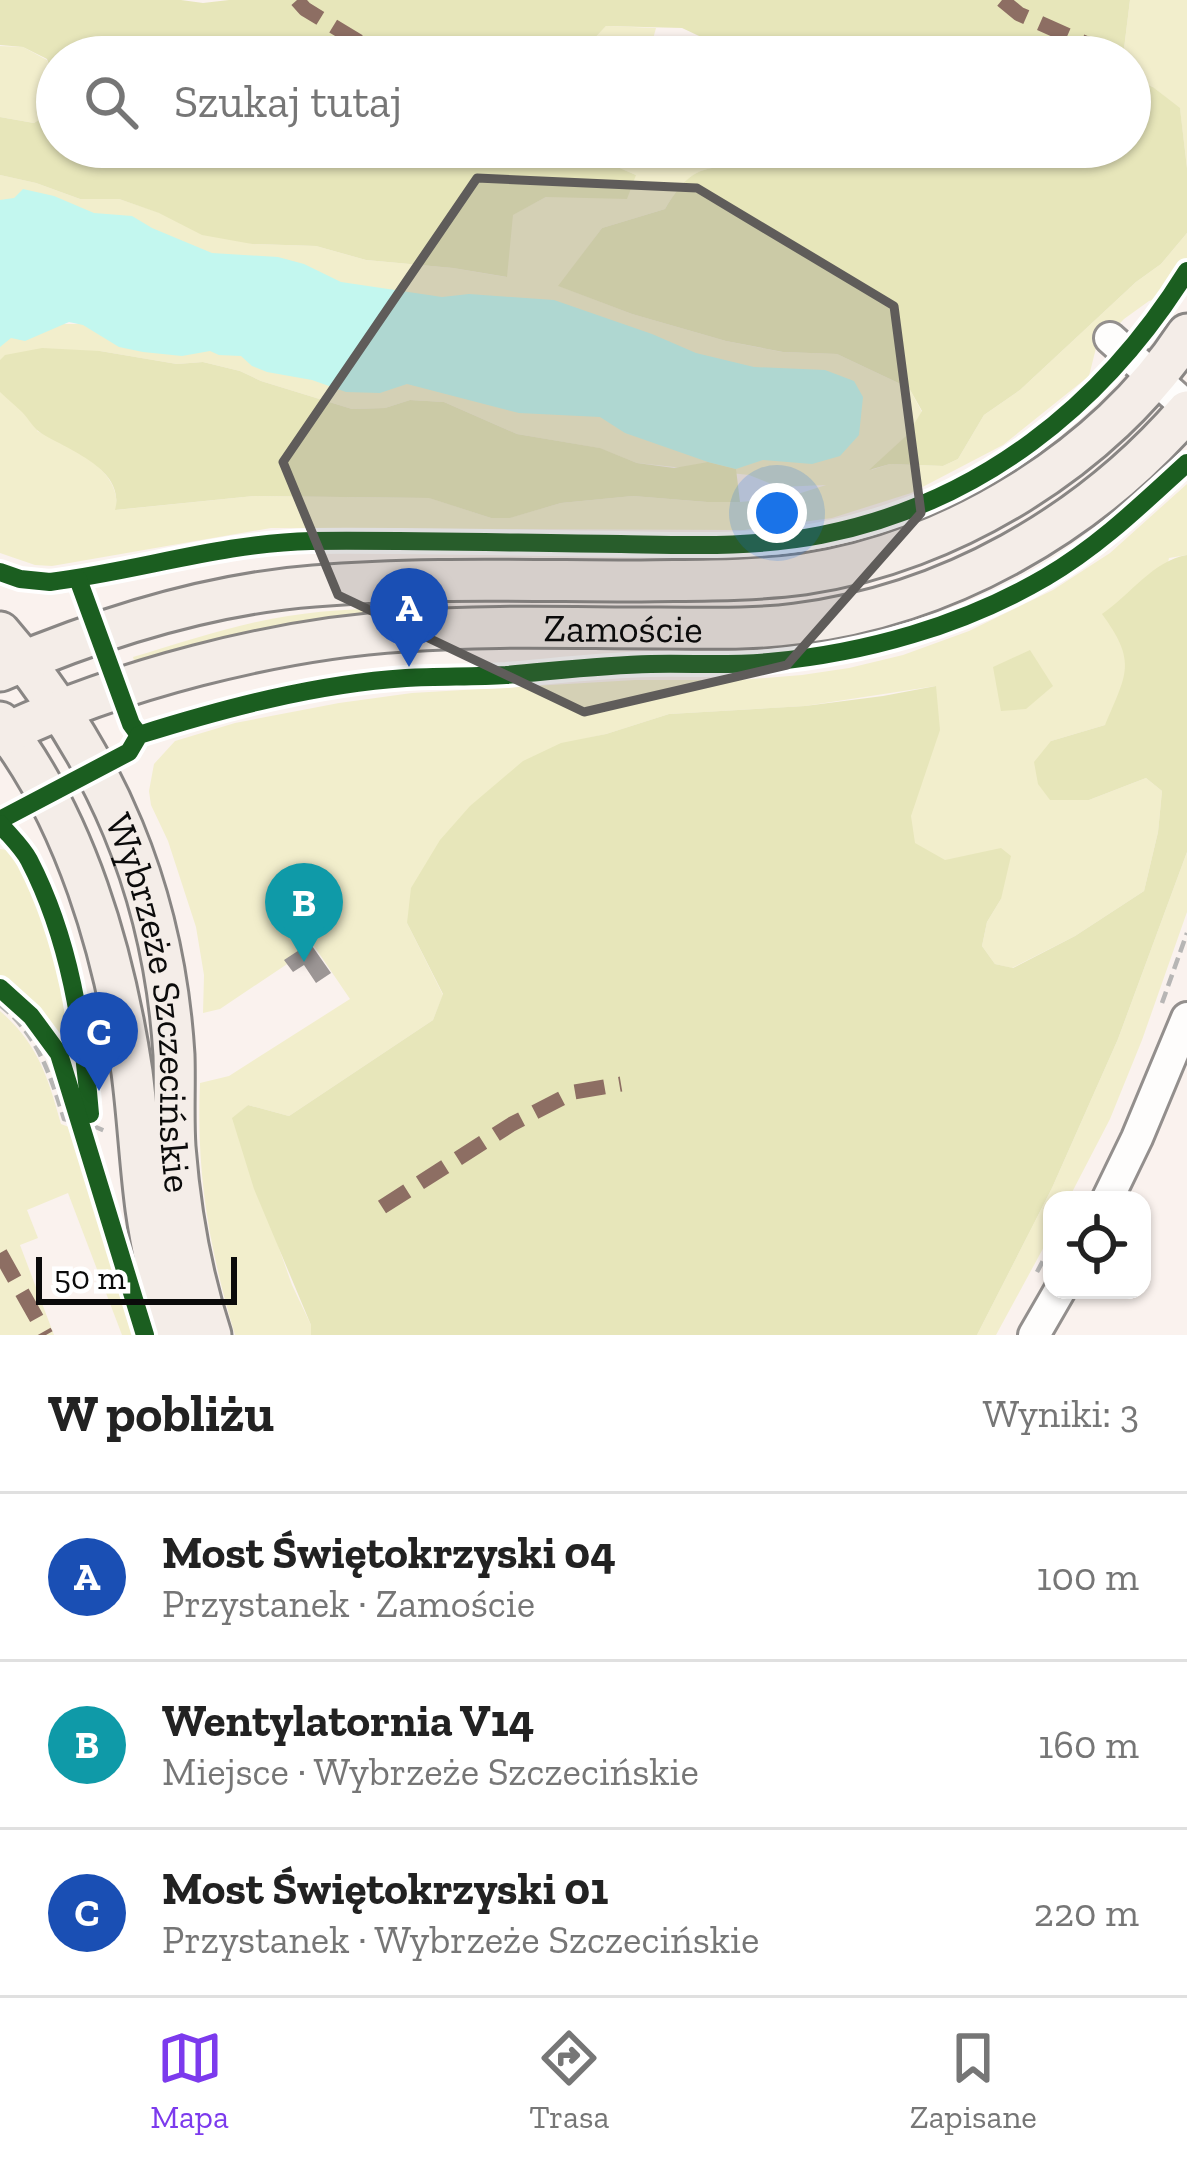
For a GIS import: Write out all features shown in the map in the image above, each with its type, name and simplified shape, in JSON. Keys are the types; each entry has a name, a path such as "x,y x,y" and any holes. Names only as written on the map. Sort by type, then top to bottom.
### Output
{"street":[{"name":"Zamoście","path":"8,654 260,592 312,586 410,581 739,580 858,562 940,533 1030,488 1102,430 1153,378 1187,334"},
{"path":"1110,338 1187,409"},
{"name":"Zamoście","path":"2,730 214,662 397,631 794,625 862,612 924,595 990,566 1077,513 1149,454 1187,409"},
{"name":"Wybrzeże Szczecińskie","path":"8,654 61,711 103,782 148,896 160,943 174,1057 180,1196 211,1335"},
{"name":"Wybrzeże Szczecińskie","path":"2,730 25,757 58,821 106,941 122,1008 155,1267 174,1335"},
{"path":"1111,1191 1187,1018"},
{"path":"1034,1335 1055,1299"}],"path":[{"path":"0,988 31,1016 58,1054 91,1124"},
{"path":"0,1005 39,1048 64,1118 91,1124"}],"highlighted area":[{"path":"477,178 697,188 894,306 921,513 787,665 584,712 338,595 283,462"}],"shaded area":[{"path":"1130,0 1187,0 1187,168 1180,109 1151,86 1151,36 1126,36"},
{"path":"606,26 656,28 654,36 597,36"},
{"path":"0,46 23,47 36,54 36,122 0,117"},
{"path":"619,168 715,168 685,182 665,209 602,228 559,286 632,314 726,341 782,352 837,354 909,388 922,412 907,435 871,470 890,464 943,466 958,459 984,415 1020,390 1161,264 1187,233 1187,258 1163,297 1124,319 1096,348 1089,376 1003,445 911,493 832,518 744,530 271,528 52,566 0,553 0,329 96,324 0,243 0,175 80,199 119,199 252,244 316,246 366,260 506,277 512,215 546,197 636,175","holes":["100,351 177,364 203,362 352,409 385,408 410,400 444,402 517,434 599,448 637,463 749,475 779,487 826,485 785,498 740,502 633,496 561,503 509,518 491,518 430,498 254,496 116,510 116,495 102,471 77,451 37,431"]},
{"path":"1187,484 1187,555 1169,558 1142,693 1105,725 1051,741 1089,800 1146,778 1162,791 1144,891 1075,936 1012,968 995,964 982,946 987,922 1001,899 983,862 818,868 936,686 805,706 669,714 561,744 407,923 443,995 433,1020 289,1116 248,1105 233,1118 292,1285 311,1325 311,1335 235,1335 206,1210 200,1083 229,1076 350,999 314,946 220,1009 203,1013 204,975 196,927 149,791 154,764 175,741 235,723 412,693 635,680 739,680 849,668 903,655 969,631 1053,590 1110,553"},
{"path":"419,608 419,612 137,670 133,657 288,616"},
{"path":"12,846 34,881 55,944 72,1012 85,1106 81,1106 52,1036 0,981 0,849"},
{"path":"1187,852 1187,912 1142,1040 1110,1119 1073,1191 1050,1191 1118,1039"},
{"path":"0,1011 40,1062 61,1124 77,1130 140,1335 122,1335 68,1193 27,1210 38,1238 20,1245 54,1335 0,1335"},
{"path":"1043,1206 1043,1249 996,1335 977,1335"}],"green space":[{"path":"0,0 1130,0 1126,36 699,36 682,28 606,26 597,36 36,36 36,54 0,45"},
{"path":"1151,86 1180,108 1187,168 1187,233 1161,264 1020,390 984,415 958,459 943,466 890,464 869,470 907,435 922,411 909,388 837,354 783,352 726,341 558,286 602,228 665,209 685,182 704,170 1151,168"},
{"path":"0,117 34,123 36,168 620,168 636,175 627,199 546,197 513,215 507,277 366,260 316,246 252,244 202,235 119,199 80,199 0,175"},
{"path":"42,348 100,351 177,364 203,362 352,409 385,408 410,400 444,402 517,434 600,448 637,463 674,468 708,462 736,469 740,502 633,496 561,503 510,518 491,518 429,498 254,496 115,510 116,496 104,472 38,431 0,392 0,360"},
{"path":"1187,555 1187,852 1118,1039 1052,1188 1043,1191 1043,1206 977,1335 311,1335 311,1325 254,1189 232,1118 248,1105 289,1116 433,1020 443,994 407,923 411,888 440,840 470,806 523,761 561,743 669,714 805,706 936,686 940,730 911,816 915,843 945,860 1001,848 1011,856 1001,899 987,922 982,946 995,964 1013,968 1075,936 1144,891 1162,791 1146,778 1089,800 1050,800 1038,784 1034,762 1051,741 1105,725 1125,668 1120,644 1102,614 1175,558"},
{"path":"1030,650 1053,686 1026,709 1001,711 993,667"}],"water":[{"path":"23,189 94,213 132,216 212,253 278,257 341,282 442,297 469,294 554,300 696,353 754,367 825,370 854,381 863,397 859,435 840,456 812,464 763,460 736,469 625,433 600,417 519,413 407,384 380,393 346,392 267,372 241,356 210,351 182,356 119,347 69,322 25,341 11,338 0,347 0,200 14,198"}],"building":[{"path":"310,943 331,973 316,983 304,965 293,972 284,960"}],"marked path":[{"path":"297,0 349,36"},
{"path":"1002,0 1019,14 1069,36"},
{"path":"382,1207 512,1124 574,1092 621,1084"},
{"path":"0,1253 46,1335"}],"cycle path":[{"path":"0,572 50,582 245,547 311,541 721,545 821,535 933,500 1032,442 1117,365 1187,271"},
{"path":"0,820 129,752 139,735 305,692 406,678 769,662 841,652 912,634 981,610 1046,577 1102,538 1187,463"},
{"path":"78,579 139,735"},
{"path":"0,824 29,860 55,921 78,1017 90,1114"},
{"path":"0,988 31,1016 59,1054 145,1335"}],"place":[{"name":"Most Świętokrzyski 04","path":"409,667"},
{"name":"Wentylatornia V14","path":"304,962"},
{"name":"Most Świętokrzyski 01","path":"99,1091"}]}
